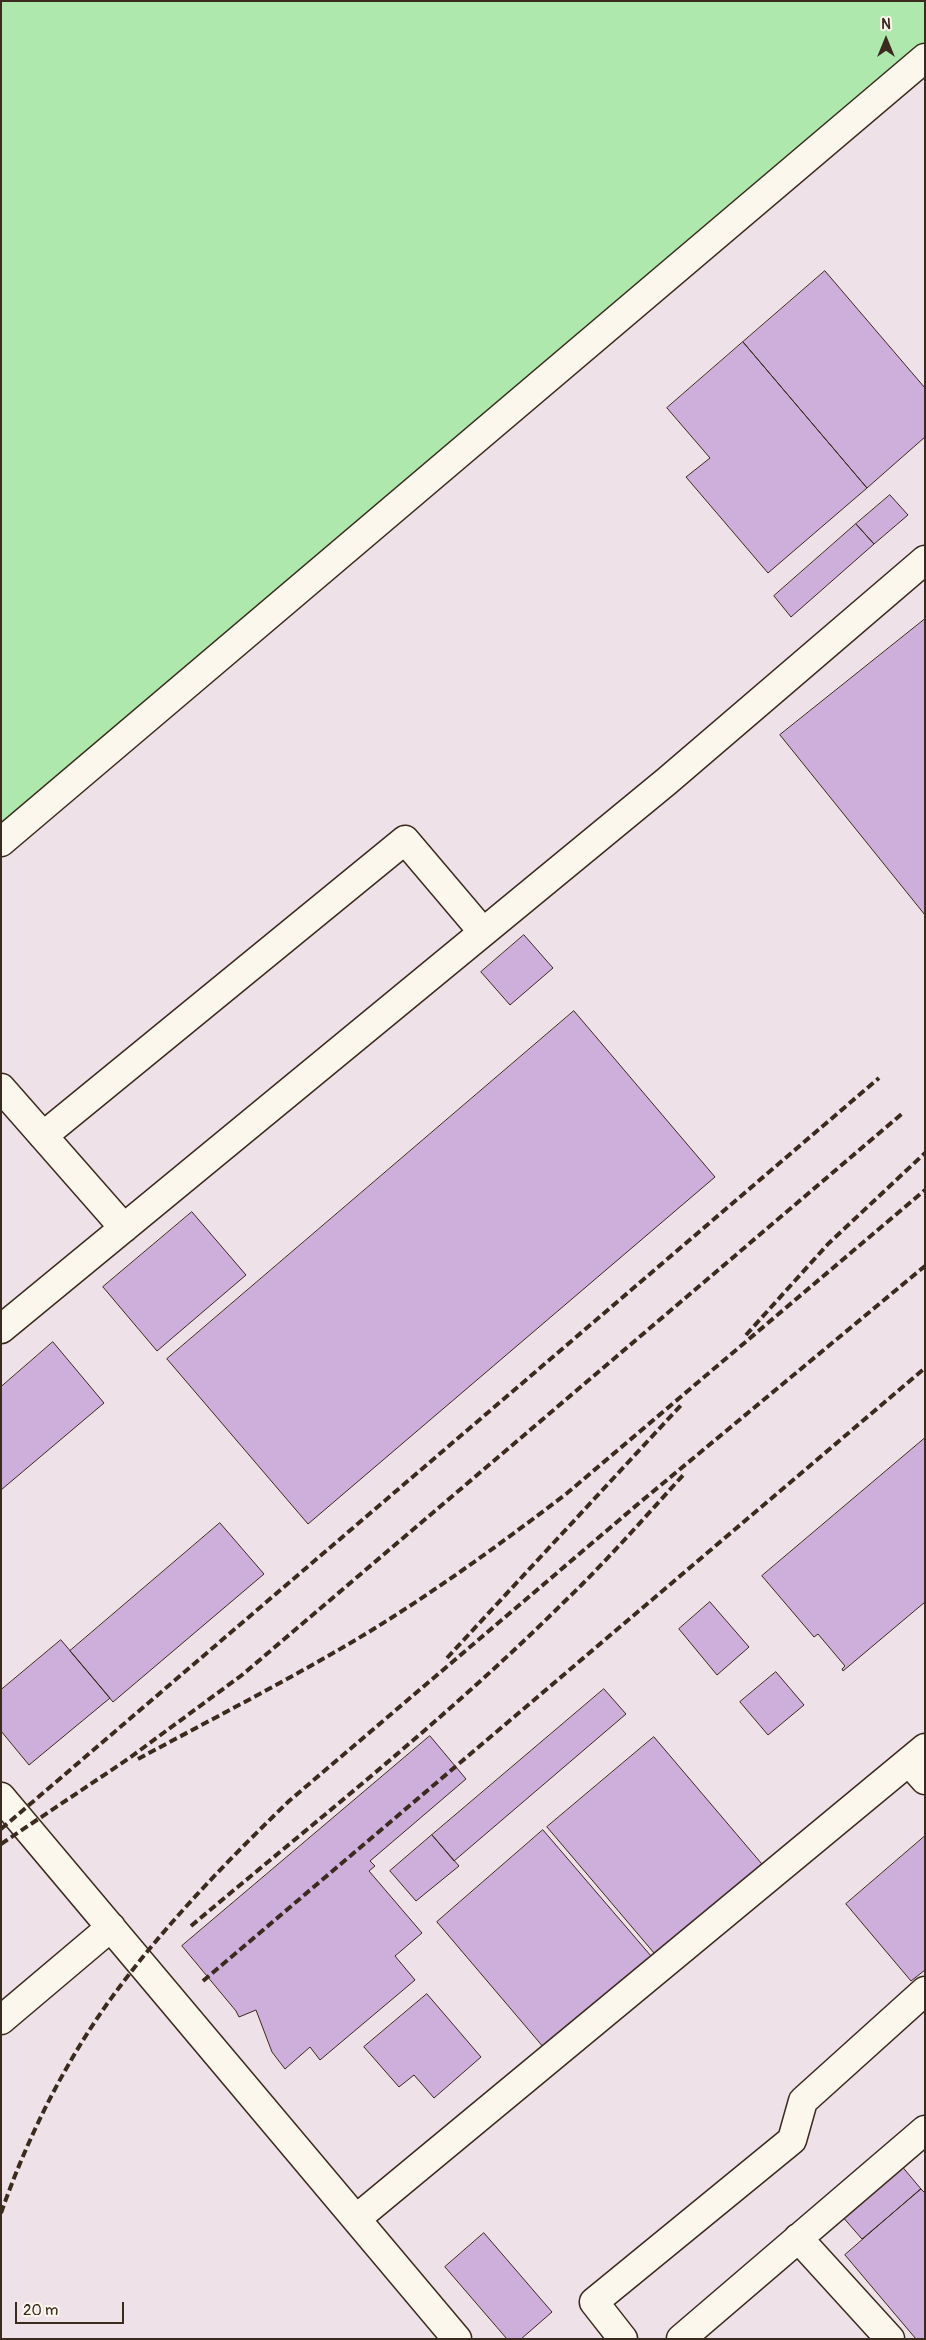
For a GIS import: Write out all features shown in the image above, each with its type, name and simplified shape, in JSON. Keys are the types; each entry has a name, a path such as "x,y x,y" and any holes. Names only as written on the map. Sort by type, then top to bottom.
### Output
{"lane":[{"path":"1,842 925,58"},
{"path":"1,1329 667,781 925,560"},
{"path":"43,1136 405,840 483,932"},
{"path":"1,1088 124,1228"},
{"path":"356,2219 919,1763"},
{"path":"1,1797 457,2339"},
{"path":"1,2020 110,1927"},
{"path":"624,2339 594,2302 792,2140 803,2100 925,1991"},
{"path":"681,2339 925,2130"},
{"path":"798,2238 890,2339"}],"shaded area":[{"path":"925,58 925,2339 1,2339 1,841"}],"green space":[{"path":"1,1 925,1 925,58 1,842"}],"building":[{"path":"825,271 925,388 925,437 867,488 743,342"},
{"path":"743,342 867,488 768,573 686,477 710,458 667,408"},
{"path":"890,495 908,515 874,544 856,524"},
{"path":"856,524 874,544 791,617 774,596"},
{"path":"925,619 925,915 780,735"},
{"path":"524,935 553,968 510,1005 481,972"},
{"path":"574,1011 715,1177 308,1524 167,1359"},
{"path":"192,1212 246,1275 157,1351 103,1287"},
{"path":"53,1342 104,1403 1,1490 1,1387"},
{"path":"925,1438 925,1602 843,1671 842,1669 845,1666 818,1634 814,1637 762,1576"},
{"path":"220,1523 264,1574 113,1702 70,1651"},
{"path":"710,1602 749,1647 717,1675 679,1629"},
{"path":"61,1640 110,1698 29,1765 1,1731 1,1690"},
{"path":"776,1672 804,1705 768,1735 740,1702"},
{"path":"604,1689 626,1714 454,1861 432,1835"},
{"path":"430,1736 466,1779 370,1861 375,1866 369,1871 422,1933 395,1956 415,1980 320,2060 310,2047 285,2069 272,2052 256,2010 239,2017 182,1946"},
{"path":"654,1737 767,1870 660,1960 547,1827"},
{"path":"543,1830 657,1963 550,2055 437,1922"},
{"path":"432,1835 459,1866 416,1901 390,1871"},
{"path":"925,1836 925,1970 911,1981 846,1904"},
{"path":"427,1994 481,2057 434,2098 414,2075 399,2087 364,2047"},
{"path":"900,2164 921,2189 862,2239 841,2215"},
{"path":"921,2189 925,2193 925,2339 916,2339 845,2255"},
{"path":"484,2233 552,2312 521,2339 507,2339 445,2267"}],"railway":[{"path":"1,1829 879,1078"},
{"path":"1,1844 128,1759 242,1675 904,1112"},
{"path":"746,1335 828,1244 925,1153"},
{"path":"138,1759 359,1638 479,1558 566,1494 925,1190"},
{"path":"1,2213 34,2131 75,2053 127,1977 193,1898 289,1801 638,1504 925,1266"},
{"path":"203,1981 925,1368"},
{"path":"447,1658 683,1403"},
{"path":"191,1926 428,1728 519,1646 579,1587 685,1473"}]}
